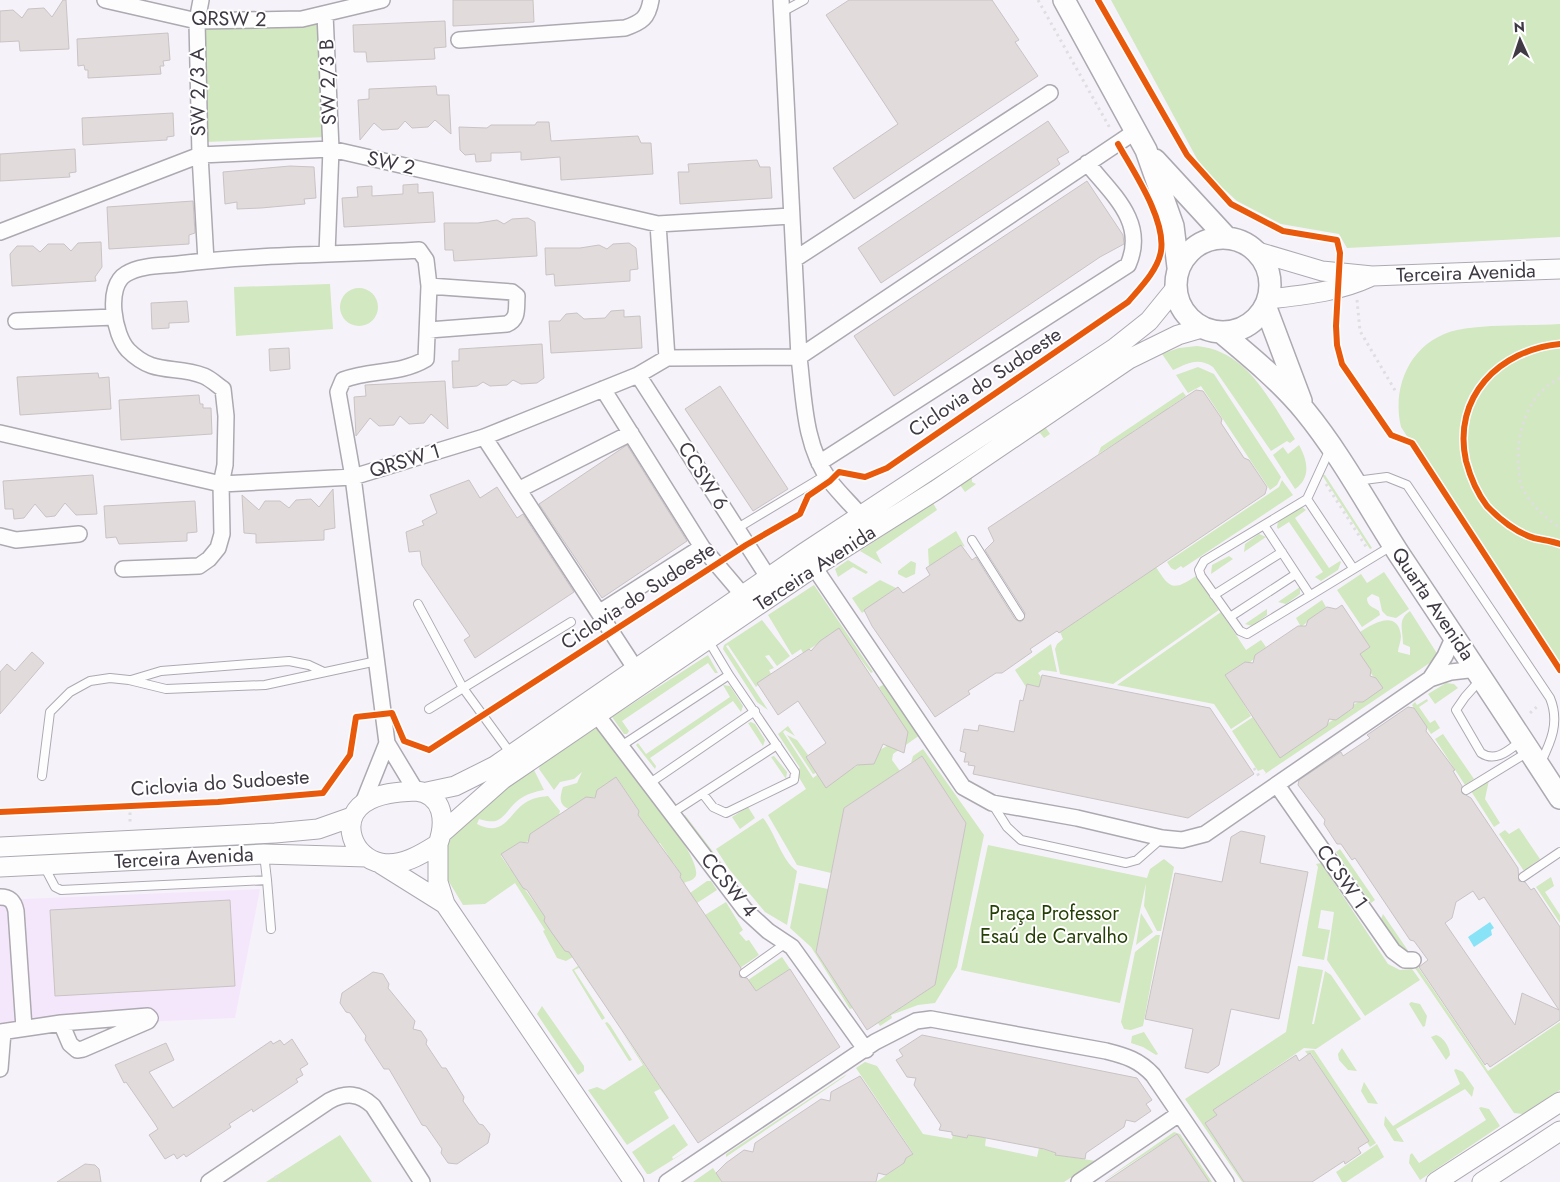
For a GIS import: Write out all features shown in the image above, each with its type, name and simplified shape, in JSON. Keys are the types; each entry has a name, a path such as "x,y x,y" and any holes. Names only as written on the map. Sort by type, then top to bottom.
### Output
{"main road":[{"path":"1064,0 1146,150 1173,226 1178,267 1175,289 1178,302 1185,315 1212,330 1237,330 1250,324 1268,303 1270,282 1266,266 1258,252 1248,245 1226,238 1211,239 1197,245 1186,254 1178,267"},
{"path":"1146,150 1226,238"},
{"name":"Quarta Avenida","path":"1268,303 1304,411"},
{"name":"Quarta Avenida","path":"1212,330 1255,360 1304,411 1331,447 1560,798"}],"street":[{"name":"QRSW 2","path":"105,0 197,21 302,19 382,0"},
{"name":"SW 2/3 A","path":"201,0 197,21 200,155 206,261"},
{"path":"459,40 625,28 643,22 649,12 651,0"},
{"path":"782,6 799,357 805,411 810,438 823,469 861,516"},
{"name":"SW 2/3 B","path":"326,14 331,149 326,254"},
{"path":"795,259 1050,93"},
{"path":"799,357 1136,131"},
{"name":"SW 2","path":"0,232 200,155 331,149 658,224 791,216"},
{"path":"823,469 1128,265 1133,255 1134,230 1127,213 1088,163"},
{"path":"658,224 668,358"},
{"path":"123,569 199,566 210,559 218,548 222,534 221,484 225,465 226,416 223,389 205,376 147,366 127,348 114,317 116,288 124,275 137,269 206,261 419,250 426,260 429,286 429,330 426,359 409,368 354,375 343,380 338,392 353,476 387,743 421,791 436,800 442,813 438,882 445,904 634,1182"},
{"name":"Terceira Avenida","path":"1258,252 1322,271 1372,276 1560,269"},
{"path":"1268,303 1355,284 1372,276"},
{"path":"429,286 507,291 516,296 516,316 514,322 429,330"},
{"name":"Terceira Avenida","path":"421,791 455,786 495,766 742,594 1115,348 1149,321 1175,289"},
{"path":"16,321 114,317"},
{"name":"Terceira Avenida","path":"440,839 503,779 814,567 936,490 1129,359 1178,335 1212,330"},
{"name":"QRSW 1","path":"0,433 221,484 353,476 484,437 638,375 668,358 799,357"},
{"name":"CCSW 6","path":"638,375 768,577"},
{"name":"CCSW 6","path":"603,389 702,547 742,594"},
{"path":"520,489 631,433"},
{"path":"484,437 520,489 635,668"},
{"path":"0,536 16,540 79,534"},
{"path":"600,612 702,547"},
{"path":"814,567 963,788 992,803 1077,818 1162,838 1182,840 1205,834 1430,679 1451,672 1480,673"},
{"path":"1430,679 1445,656 1454,636"},
{"name":"CCSW 4","path":"598,715 745,910 768,931 792,947 866,1050"},
{"path":"387,743 351,830 354,846 445,904"},
{"name":"CCSW 1","path":"1277,785 1392,951 1405,960 1413,960"},
{"path":"358,810 384,794 421,791"},
{"name":"Terceira Avenida","path":"0,847 318,829 358,810"},
{"path":"374,860 400,863 418,856 440,839"},
{"name":"Terceira Avenida","path":"0,867 264,854 374,860"},
{"path":"0,897 8,898 14,903 16,911 24,1028"},
{"path":"0,1069 2,1032 61,1023 148,1016 150,1018 148,1021 77,1050 70,1044 61,1023"},
{"path":"667,1182 901,1028 916,1021 931,1019 1106,1051 1142,1063 1153,1075 1226,1182"},
{"path":"209,1182 329,1102 343,1095 352,1094 366,1100 373,1106 422,1182"},
{"path":"1436,1182 1560,1102"},
{"path":"1079,1182 1178,1114"},
{"path":"1482,1182 1560,1131"}],"lane":[{"path":"782,6 804,0"},
{"path":"1331,447 1307,498 1200,565 1201,576 1240,631 1247,634 1394,545"},
{"path":"736,529 823,469"},
{"path":"1354,482 1387,477 1407,485 1550,698 1557,712 1557,728 1531,752 1466,790"},
{"path":"1307,498 1354,568"},
{"path":"1264,525 1310,595"},
{"path":"972,540 1020,616"},
{"path":"1214,595 1282,552"},
{"path":"1230,617 1296,574"},
{"path":"418,604 463,688 511,754"},
{"path":"429,709 571,622"},
{"path":"703,794 713,807 726,813 794,780 795,772 729,675 708,640"},
{"path":"129,680 161,671 288,661 309,665 324,672"},
{"path":"42,776 50,712 70,692 90,681 110,678 129,680 166,689 265,685 377,662"},
{"path":"1480,673 1456,710 1481,753 1491,757 1531,752"},
{"path":"621,746 729,675"},
{"path":"650,783 754,711"},
{"path":"672,813 777,745"},
{"path":"992,803 1007,827 1021,840 1126,863 1137,860 1162,838"},
{"path":"1523,876 1560,852"},
{"path":"264,854 272,929"},
{"path":"44,866 55,886 61,890 267,880"},
{"path":"744,973 786,943"}],"path":[{"path":"1038,0 1118,144"},
{"path":"1355,284 1360,331 1396,392"},
{"path":"1560,378 1537,397 1526,415 1518,440 1518,459 1522,488 1544,517 1560,528"},
{"path":"1319,473 1372,557"},
{"path":"1254,768 1259,776"},
{"path":"275,1176 280,1182"}],"shaded area":[{"path":"260,889 235,1018 0,1028 0,900"}],"green space":[{"path":"1111,0 1560,0 1560,237 1347,248 1339,234 1281,224 1237,201 1203,170"},
{"path":"322,21 326,137 205,142 201,26"},
{"path":"330,284 333,329 236,336 234,287"},
{"path":"359,288 373,293 378,307 373,321 359,326 345,321 340,307 345,293"},
{"path":"1560,324 1560,670 1401,427 1399,396 1402,380 1408,366 1428,343 1441,335 1457,330 1482,327"},
{"path":"1197,346 1215,350 1230,357 1244,367 1266,394 1295,439 1290,443 1287,441 1271,451 1213,367 1203,362 1193,362 1173,370 1162,354 1179,348"},
{"path":"1198,367 1214,374 1281,477 1277,485 1270,490 1201,386 1188,393 1176,375"},
{"path":"1183,392 1186,396 1168,408 1174,418 1161,413 1132,432 1131,446 1125,437 1098,454 1101,447"},
{"path":"1044,425 1050,434 1044,438 1040,433 1030,437 972,477 972,482 976,484 965,492 958,482"},
{"path":"1299,445 1306,463 1306,474 1304,480 1295,489 1273,455 1283,447 1288,454"},
{"path":"1322,475 1325,475 1372,548 1370,549"},
{"path":"1282,480 1293,495 1183,568 1181,566 1175,570 1171,568 1167,562 1279,487"},
{"path":"933,503 937,510 876,552 882,564 860,551"},
{"path":"1302,507 1306,510 1295,518 1329,568 1341,562 1338,570 1321,581 1315,577 1323,572 1289,522 1278,529 1277,527 1278,521"},
{"path":"956,531 965,547 961,545 929,567 928,549"},
{"path":"1259,534 1266,537 1244,552 1245,544"},
{"path":"1229,556 1233,559 1211,574 1212,565"},
{"path":"848,560 868,572 866,574 853,567 838,577 835,569"},
{"path":"911,561 916,563 915,574 906,578 898,574 898,571"},
{"path":"1154,564 1163,578 1171,585 1181,585 1196,576 1219,610 1113,684 1060,674 1055,649 1057,644 1063,639 1060,632 1098,607 1097,604 1118,594 1114,588 1137,580"},
{"path":"1384,572 1409,609 1396,618 1387,616 1382,611 1379,597 1372,594 1367,598 1368,603 1379,611 1380,615 1362,627 1337,590 1361,574 1367,583"},
{"path":"880,580 896,588 862,613 852,598"},
{"path":"814,585 873,672 871,673 853,649 850,649 840,630 803,653 801,649 792,655 768,615"},
{"path":"1300,587 1300,594 1286,604 1278,602"},
{"path":"1322,600 1326,607 1301,627 1296,618"},
{"path":"1267,609 1267,615 1252,626 1245,624"},
{"path":"1410,611 1438,655 1434,660 1262,776 1266,773 1263,769 1258,771 1232,731 1253,717 1281,757 1334,719 1353,709 1353,705 1382,689 1358,655 1370,647 1360,632 1384,620 1395,622 1399,627 1401,636 1398,652 1410,655 1410,647 1403,644 1402,621"},
{"path":"1221,612 1246,650 1261,640 1266,647 1255,655 1255,658 1248,664 1245,662 1226,674 1251,716 1231,729 1214,704 1117,685"},
{"path":"762,620 790,656 777,666 769,655 765,656 774,668 769,670 771,674 756,687 728,645 726,646 768,710 757,702 723,649 724,645"},
{"path":"1051,644 1057,672 1042,670 1038,673 1041,677 1039,687 1031,685 1030,688 1026,687 1015,670"},
{"path":"708,655 718,673 715,673 708,663 622,721 629,731 627,734 624,734 612,717"},
{"path":"1446,683 1454,684 1458,688 1435,704 1428,694"},
{"path":"723,685 730,686 743,706 741,712 733,701 650,758 656,766 655,769 636,745 638,743 646,754 730,697"},
{"path":"886,685 920,735 893,754 892,760 900,771 844,808 831,873 797,865 768,815 806,789 795,771 800,768 778,734 788,726 795,736 785,730 783,732 813,778 817,775 816,773 813,774 787,735 797,740 827,787 878,753 878,751 908,734 879,687"},
{"path":"1427,699 1428,701 1419,707 1430,723 1435,720 1440,728 1431,734 1412,705 1415,702 1417,705"},
{"path":"748,723 755,724 765,740 763,746"},
{"path":"598,727 672,824 694,863 696,875 693,879 684,883 680,876 681,874 673,862 671,863 666,857 668,855 660,843 657,843 638,815 639,811 617,778 597,790 599,795 569,809 561,803 563,787 577,783 582,772 574,779 560,782 554,790 539,769 540,765"},
{"path":"1443,734 1474,779 1465,785 1435,739"},
{"path":"923,749 984,835 957,967 935,1003 918,1005 891,1015 892,1018 880,1026 878,1023 935,985 966,823 922,756 911,763 913,756"},
{"path":"774,756 787,772 786,779 771,757"},
{"path":"534,770 544,790 521,798 504,816 497,820 486,821 479,819 477,824 486,828 500,826 525,803 548,796 560,811 559,815 523,845 520,842 501,856 510,869 513,868 515,876 546,918 565,951 569,951 573,957 566,961 557,958 543,931 545,930 515,883 485,904 463,905 445,875 447,844 458,830 502,791"},
{"path":"1489,780 1485,799 1500,823 1494,827 1471,791"},
{"path":"748,807 755,818 740,829 732,817"},
{"path":"685,815 724,866 726,872 712,858 683,816"},
{"path":"763,818 772,831 783,854 797,871 787,925 765,912 729,869 716,849"},
{"path":"1519,828 1540,859 1524,871 1499,834 1505,830 1509,834"},
{"name":"Praça Professor Esaú de Carvalho","path":"988,845 1147,878 1150,869 1164,859 1174,867 1161,931 1157,931 1144,906 1146,883 1120,1003 961,970"},
{"path":"1340,849 1375,900 1371,903 1336,852"},
{"path":"1321,863 1388,964 1400,970 1412,969 1420,980 1365,1016 1327,960 1334,912 1321,910 1318,928 1330,930 1324,960 1302,956 1318,867 1316,864"},
{"path":"1551,877 1554,886 1545,892 1560,915 1560,923 1536,887"},
{"path":"707,881 711,881 717,890 697,903 690,893"},
{"path":"799,883 828,889 816,952 853,1008 850,1009 811,947 790,928"},
{"path":"726,902 743,930 739,933 746,941 749,940 759,955 740,968 705,915"},
{"path":"1141,913 1153,932 1136,945"},
{"path":"1383,914 1411,955 1404,953 1381,919"},
{"path":"1156,935 1160,935 1143,1026 1131,1030 1124,1029 1121,1022 1135,952"},
{"path":"782,957 790,969 756,991 748,980"},
{"path":"578,966 602,1003 579,968 574,970 605,1018 602,1020 572,970"},
{"path":"1298,966 1323,970 1312,1024 1314,1024 1325,971 1331,975 1361,1019 1316,1049 1304,1048 1214,1110 1217,1115 1205,1123 1244,1182 1242,1182 1185,1099 1286,1032"},
{"path":"1418,967 1488,1071 1560,1022 1560,1090 1523,1114 1514,1113 1415,968"},
{"path":"1411,1002 1420,1004 1427,1016 1425,1026 1423,1027 1409,1004"},
{"path":"542,1006 584,1066 584,1071 578,1075 537,1014"},
{"path":"607,1022 632,1060 629,1061 605,1023"},
{"path":"621,1031 673,1106 660,1089 654,1092 669,1118 627,1145 588,1090 597,1087 604,1090 643,1065"},
{"path":"1144,1032 1158,1054 1156,1055 1143,1047 1131,1043 1132,1036"},
{"path":"1436,1035 1444,1040 1449,1049 1450,1055 1446,1060 1431,1037"},
{"path":"1342,1048 1357,1071 1348,1070 1339,1060 1338,1054"},
{"path":"1314,1050 1376,1143 1370,1147 1311,1053 1308,1055 1305,1051"},
{"path":"865,1062 877,1066 923,1134 952,1139 953,1135 967,1138 968,1135 986,1138 985,1146 1037,1157 1039,1148 1056,1153 1056,1155 1096,1161 1064,1182 876,1182 903,1164 904,1159 913,1153 856,1068"},
{"path":"1454,1070 1463,1072 1474,1088 1472,1097 1465,1089 1396,1129 1404,1142 1394,1141 1384,1125 1385,1116 1393,1126 1460,1084"},
{"path":"847,1074 844,1077 726,1157 726,1154"},
{"path":"1364,1082 1378,1104 1368,1103 1361,1091"},
{"path":"1479,1108 1489,1109 1500,1126 1420,1180 1409,1163 1410,1155 1412,1153 1419,1163 1486,1120"},
{"path":"674,1124 688,1145 672,1157 673,1159 690,1149 650,1174 647,1174 632,1152"},
{"path":"1174,1132 1180,1134 1212,1182 1209,1182 1177,1134 1102,1182"},
{"path":"340,1135 372,1182 266,1182"},
{"path":"1377,1144 1384,1157 1346,1182 1342,1182 1336,1172"},
{"path":"713,1168 722,1182 693,1182"}],"water":[{"path":"1490,922 1494,928 1491,930 1492,935 1474,947 1468,937"}],"building":[{"path":"63,0 66,0 69,49 20,51 19,41 0,42 0,11 13,10 22,18 28,9 44,8 52,17"},
{"path":"453,0 533,0 534,22 453,26"},
{"path":"849,0 992,0 1019,40 1015,42 1038,76 854,199 833,168 898,124 826,15"},
{"path":"445,21 446,47 434,48 435,59 367,62 366,52 354,52 353,25"},
{"path":"168,33 170,60 163,61 164,66 160,66 161,74 88,78 88,70 85,70 84,65 78,66 77,39"},
{"path":"436,86 437,95 449,95 451,134 435,120 428,127 412,128 405,121 398,129 382,130 374,123 360,140 358,100 369,99 369,89"},
{"path":"173,113 174,136 167,137 167,140 83,145 82,118"},
{"path":"1048,121 1069,152 1057,159 1060,164 881,283 858,248"},
{"path":"537,122 549,122 551,141 638,136 641,143 651,143 653,174 561,180 560,157 521,160 521,152 491,153 491,161 476,162 475,154 465,155 460,150 459,127 487,128 491,125 535,125"},
{"path":"75,149 76,172 69,173 70,177 0,181 0,154"},
{"path":"757,160 760,167 770,167 772,198 680,204 678,172 689,172 688,164"},
{"path":"290,166 314,167 316,198 304,199 305,204 261,208 237,209 237,202 225,204 223,172"},
{"path":"1087,181 1123,235 1124,244 1100,257 894,396 854,336"},
{"path":"418,184 418,193 433,192 435,222 344,227 342,198 358,197 357,187 372,186 372,196 403,194 403,185"},
{"path":"193,201 195,233 189,235 189,244 109,249 107,207"},
{"path":"528,218 535,222 537,256 454,261 453,250 445,250 444,223 478,223 497,220 504,224 512,219"},
{"path":"101,242 102,267 95,277 96,281 12,286 10,254 17,246 33,246 40,252 48,244 64,244 71,251 78,243"},
{"path":"629,243 636,248 638,269 630,270 630,281 555,286 554,274 546,275 545,248 580,248 599,245 607,249 613,244"},
{"path":"187,301 189,322 169,323 169,328 152,329 151,303"},
{"path":"624,310 624,317 640,316 642,348 551,353 549,321 560,321 566,314 577,313 584,319 605,318 611,311"},
{"path":"542,344 544,378 537,383 521,384 513,380 507,385 490,386 483,382 477,386 453,388 452,361 459,361 459,349"},
{"path":"289,348 290,369 270,371 269,349"},
{"path":"98,373 99,378 109,377 111,409 20,415 17,377"},
{"path":"445,381 448,429 431,414 424,423 409,424 400,416 394,425 379,426 370,418 356,436 354,397 366,396 365,385"},
{"path":"720,386 788,489 753,511 685,409"},
{"path":"1196,390 1203,391 1222,419 1221,423 1244,458 1249,460 1267,487 1265,494 1059,633 1057,631 1030,649 1032,652 1002,673 996,673 968,691 970,694 935,717 872,626 864,610 898,587 903,593 930,575 926,568 961,545 972,560 976,557 1015,619 1020,622 1023,620 1025,613 985,550 994,541 988,528"},
{"path":"199,395 200,404 203,404 203,408 211,408 212,434 121,440 119,400"},
{"path":"627,445 687,541 602,598 539,504"},
{"path":"93,475 97,514 76,515 65,503 55,516 46,517 35,504 24,518 14,519 13,509 5,509 3,481"},
{"path":"469,480 480,498 497,487 517,518 523,514 574,592 475,658 464,640 470,636 422,565 420,551 409,552 406,532 424,525 422,521 437,513 430,495"},
{"path":"333,489 335,528 324,530 324,540 256,543 256,534 244,533 242,495 259,510 265,501 280,501 289,508 296,500 311,499 319,507"},
{"path":"195,501 197,532 187,533 187,541 119,544 116,537 106,538 104,506"},
{"path":"1342,605 1370,647 1360,654 1371,670 1370,676 1376,678 1383,688 1363,702 1354,702 1353,708 1336,720 1329,719 1327,726 1280,758 1225,675 1245,662 1253,663 1255,655 1298,626 1306,626 1308,620 1327,607 1336,609"},
{"path":"839,628 908,732 904,753 883,744 874,764 857,765 826,788 806,757 826,743 798,701 778,715 757,683 809,649 811,651 820,641"},
{"path":"32,652 44,663 0,714 0,672 7,664 15,671"},
{"path":"1042,675 1210,708 1254,774 1188,818 973,774 975,766 968,765 969,762 964,762 966,753 960,751 964,729 978,731 979,725 1014,732 1020,700 1023,701 1027,684 1039,687"},
{"path":"1408,707 1414,708 1427,727 1426,731 1455,770 1453,771 1462,786 1462,793 1471,798 1518,868 1519,881 1525,882 1531,890 1534,888 1560,927 1560,1020 1490,1067 1487,1063 1485,1065 1419,967 1428,960 1414,941 1410,940 1355,858 1352,860 1341,844 1337,844 1324,824 1325,820 1298,785 1299,780 1341,752 1343,756 1370,738 1367,735","holes":["1473,891 1479,900 1484,897 1559,1010 1522,993 1515,1025 1445,923 1452,918 1456,902"]},
{"path":"922,756 966,823 935,985 867,1030 816,952 844,808"},
{"path":"616,777 639,811 638,815 681,874 680,877 741,968 740,977 747,978 756,991 790,969 840,1047 698,1143 569,952 565,951 552,933 544,921 545,917 501,854 520,842 528,843 530,834 586,797 595,798 597,790"},
{"path":"1241,831 1265,836 1260,863 1308,872 1279,1019 1231,1009 1219,1065 1208,1073 1185,1068 1193,1029 1145,1019 1175,873 1222,882 1231,837"},
{"path":"230,900 235,986 55,996 50,910"},
{"path":"373,972 383,974 389,984 388,988 415,1021 413,1029 421,1031 427,1040 426,1044 442,1068 446,1068 464,1097 463,1101 479,1124 483,1125 490,1134 488,1143 457,1164 448,1163 441,1153 442,1149 426,1126 422,1125 389,1069 384,1069 365,1040 366,1036 350,1013 346,1012 340,1003 342,993"},
{"path":"922,1035 1137,1078 1152,1100 1146,1104 1151,1111 1135,1122 1126,1120 1124,1127 1086,1153 1085,1159 1055,1155 1056,1153 1044,1149 981,1137 968,1135 967,1138 952,1135 952,1132 939,1130 941,1125 914,1085 916,1078 907,1077 896,1060 903,1056 899,1050"},
{"path":"292,1039 308,1064 300,1069 303,1075 296,1079 298,1082 253,1112 252,1109 229,1124 231,1127 186,1157 184,1154 177,1159 174,1154 165,1159 149,1135 158,1129 126,1082 124,1083 115,1065 166,1043 174,1060 149,1072 173,1108 271,1041 273,1044 280,1040 284,1045"},
{"path":"1310,1053 1369,1141 1358,1148 1361,1153 1345,1164 1344,1161 1312,1182 1244,1182 1205,1123 1217,1115 1213,1110 1296,1055 1299,1061"},
{"path":"860,1076 913,1154 906,1158 904,1163 886,1175 878,1173 876,1182 722,1182 716,1173 726,1163 744,1150 753,1152 755,1143 821,1099 830,1101 831,1092"},
{"path":"1177,1134 1209,1182 1105,1182"},
{"path":"85,1164 95,1165 99,1169 101,1182 57,1182"}],"cycle path":[{"path":"1098,0 1187,155 1231,204 1283,231 1337,240 1340,253 1336,326 1337,345 1342,364 1391,435 1412,443 1560,670"},
{"name":"Ciclovia do Sudoeste","path":"0,812 218,802 323,793 350,755 356,717 392,713 404,741 429,750 746,545 800,514 808,496 830,481 839,472 865,477 887,468 1128,302 1156,265 1161,251 1161,238 1154,210 1140,181 1118,144"},
{"path":"1560,344 1538,348 1518,356 1500,367 1485,381 1474,397 1466,417 1464,438 1466,461 1470,473 1477,490 1487,506 1503,521 1521,533 1560,544"}]}
